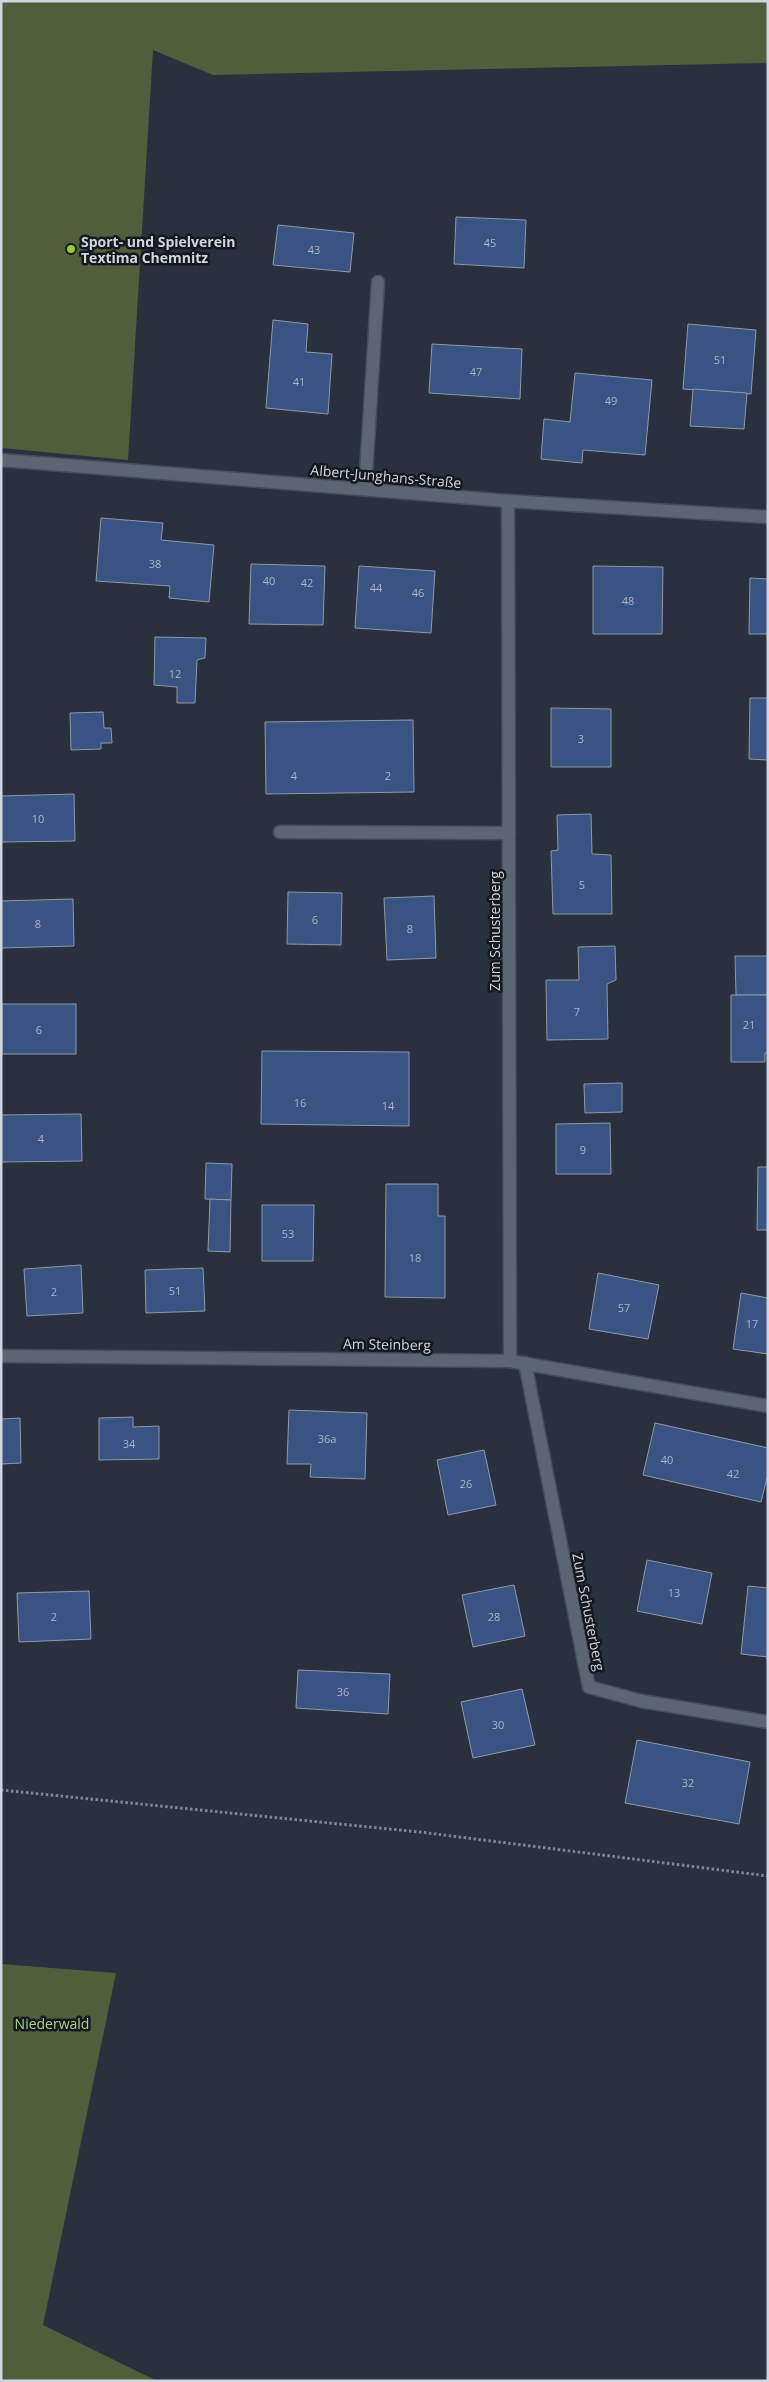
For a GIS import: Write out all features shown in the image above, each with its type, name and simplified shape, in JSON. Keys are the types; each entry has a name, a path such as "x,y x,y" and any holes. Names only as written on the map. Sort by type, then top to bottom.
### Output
{"street":[{"path":"365,489 378,282"},
{"name":"Albert-Junghans-Straße","path":"1,460 508,501 768,517"},
{"name":"Zum Schusterberg","path":"508,501 510,1361"},
{"path":"280,832 509,833"},
{"name":"Am Steinberg","path":"1,1356 510,1361 768,1406"},
{"name":"Zum Schusterberg","path":"525,1363 589,1687 641,1701 768,1722"}],"path":[{"path":"1,1790 420,1832 768,1876"}],"green space":[{"path":"1,1 768,1 768,63 213,75 153,50 128,460 1,448"},
{"name":"Niederwald","path":"1,1964 116,1973 43,2325 157,2381 1,2381"}],"building":[{"path":"456,217 526,220 524,268 454,264"},
{"path":"278,225 354,233 350,272 273,265"},
{"path":"273,320 308,324 306,352 332,354 328,414 266,408"},
{"path":"688,324 756,330 751,394 683,389"},
{"path":"432,344 522,349 520,399 429,393"},
{"path":"575,373 652,380 645,455 583,450 582,463 541,459 544,419 570,422"},
{"path":"693,389 747,393 744,429 690,426"},
{"path":"101,518 163,523 161,540 214,545 209,602 169,598 170,586 96,581"},
{"path":"251,564 325,566 323,625 249,624"},
{"path":"359,566 435,571 431,633 355,628"},
{"path":"593,566 663,567 662,634 593,634"},
{"path":"750,578 768,579 768,634 749,634"},
{"path":"155,637 206,638 205,658 197,660 195,703 177,703 177,687 154,685"},
{"path":"750,698 768,698 768,760 749,759"},
{"path":"551,708 611,709 611,767 551,767"},
{"path":"103,712 104,728 111,728 112,743 101,743 101,749 71,750 70,713"},
{"path":"413,720 414,792 266,794 265,722"},
{"path":"74,794 75,841 1,842 1,796"},
{"path":"591,814 592,854 611,855 612,914 553,914 551,851 558,850 557,815"},
{"path":"288,892 342,893 341,945 287,944"},
{"path":"434,896 436,958 387,960 384,898"},
{"path":"73,899 74,946 1,948 1,901"},
{"path":"615,946 616,980 607,984 608,1039 547,1040 546,980 579,980 578,947"},
{"path":"735,956 768,956 768,995 736,995"},
{"path":"731,995 768,995 768,1053 765,1053 765,1062 731,1062"},
{"path":"2,1004 76,1004 76,1054 2,1054"},
{"path":"262,1051 409,1052 409,1126 261,1124"},
{"path":"622,1083 622,1112 585,1113 584,1084"},
{"path":"81,1114 82,1161 1,1162 1,1115"},
{"path":"610,1123 611,1174 556,1174 556,1124"},
{"path":"206,1163 232,1164 231,1200 205,1199"},
{"path":"758,1167 768,1167 768,1230 757,1230"},
{"path":"386,1184 438,1184 438,1216 445,1216 445,1298 385,1297"},
{"path":"210,1199 231,1200 230,1252 208,1251"},
{"path":"262,1205 314,1205 313,1261 262,1261"},
{"path":"81,1265 83,1313 27,1316 24,1269"},
{"path":"203,1268 205,1311 146,1313 145,1270"},
{"path":"598,1273 659,1285 648,1339 589,1329"},
{"path":"741,1293 768,1298 768,1354 733,1349"},
{"path":"289,1410 367,1413 365,1479 310,1477 311,1464 287,1464"},
{"path":"133,1417 133,1427 159,1426 159,1459 99,1460 99,1418"},
{"path":"20,1418 21,1463 1,1464 1,1419"},
{"path":"655,1423 768,1448 768,1474 761,1502 643,1475"},
{"path":"484,1450 496,1505 448,1515 437,1460"},
{"path":"647,1560 712,1573 702,1624 637,1611"},
{"path":"514,1585 525,1636 473,1647 462,1595"},
{"path":"748,1586 768,1588 768,1657 741,1654"},
{"path":"89,1591 91,1639 19,1642 17,1593"},
{"path":"298,1670 390,1674 388,1714 296,1708"},
{"path":"522,1689 535,1745 473,1758 461,1702"},
{"path":"637,1740 750,1762 739,1824 625,1803"}],"place":[{"name":"Sport- und Spielverein Textima Chemnitz","path":"71,249"}]}
